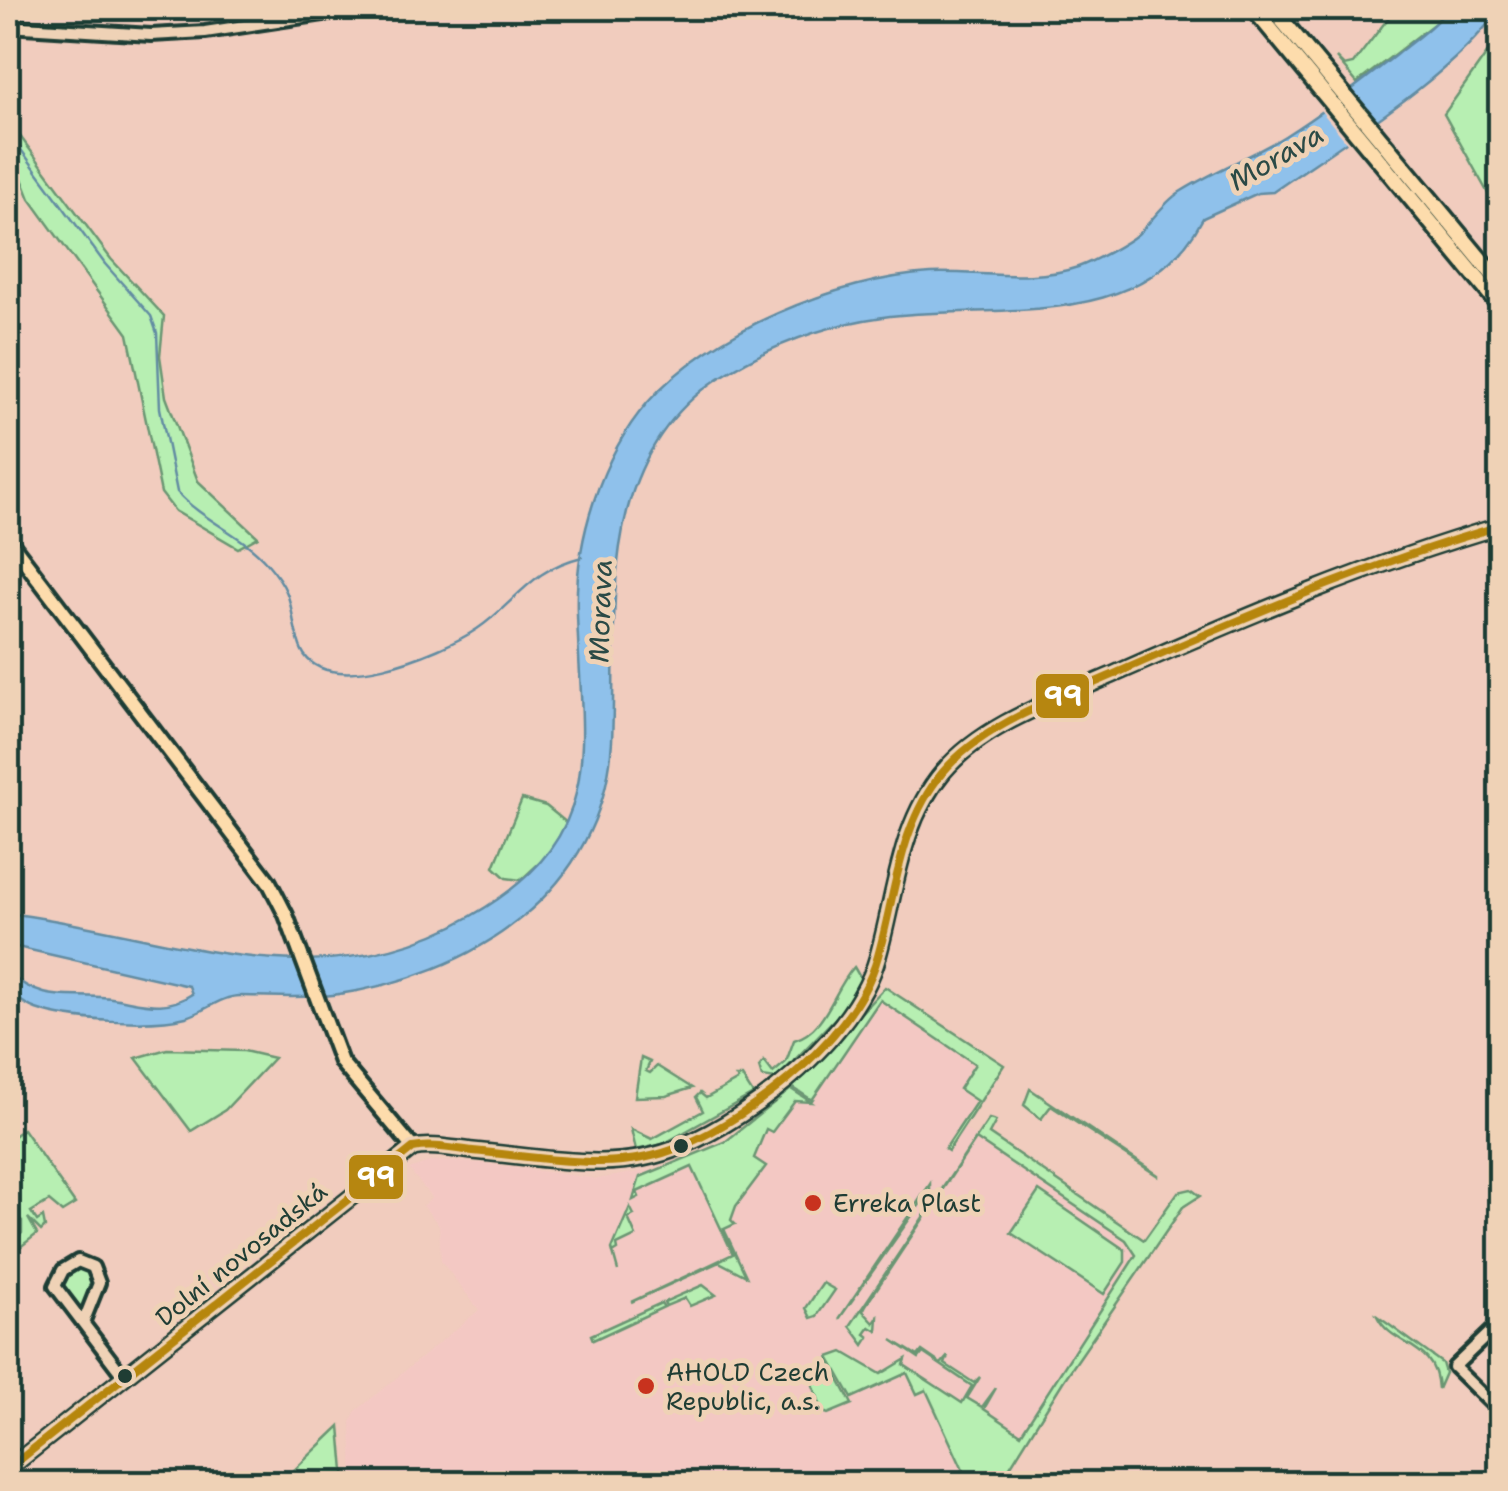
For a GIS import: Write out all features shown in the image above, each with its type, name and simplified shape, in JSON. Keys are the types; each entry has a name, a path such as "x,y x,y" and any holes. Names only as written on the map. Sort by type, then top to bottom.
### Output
{"highway":[{"path":"1253,8 1392,168 1500,283"},
{"path":"1272,8 1500,306"}],"main road":[{"path":"8,539 259,867 289,922 324,1023 347,1073 413,1148 608,1163 670,1152 724,1124 791,1075 842,1021 873,971 900,858 916,816 940,776 979,740 1029,712 1260,610 1390,560 1500,526"},
{"name":"Dolní novosadská","path":"8,1470 413,1148"}],"street":[{"path":"8,26 150,35 205,32 362,8"},
{"path":"83,1323 100,1283 93,1268 78,1262 66,1268 55,1286 83,1323 124,1377"},
{"path":"1500,1324 1454,1367 1500,1412"}],"shaded area":[{"path":"878,995 999,1076 964,1129 1146,1250 992,1483 353,1483 351,1423 355,1412 479,1310 441,1261 439,1225 423,1206 432,1198 409,1169 432,1161 481,1163 598,1179 655,1169 722,1145 797,1087"}],"green space":[{"path":"1396,8 1448,8 1440,19 1357,83 1336,58 1344,66 1353,64"},
{"path":"1500,35 1500,215 1444,114"},
{"path":"8,120 111,259 164,316 160,356 166,397 198,481 258,537 238,548 175,511 161,493 128,334 30,199 14,158 8,154"},
{"path":"522,799 546,806 567,823 549,854 521,880 506,878 494,867"},
{"path":"854,967 861,979 843,1010 776,1079 762,1077 759,1067 764,1061 773,1073 786,1062 794,1040 822,1019"},
{"path":"885,987 1004,1065 948,1151 945,1149 977,1101 959,1089 975,1064 880,1000 812,1100 792,1087"},
{"path":"167,1049 244,1051 274,1058 225,1110 191,1131 136,1058"},
{"path":"641,1058 650,1062 646,1071 650,1073 657,1066 692,1088 666,1096 635,1097"},
{"path":"736,1077 742,1077 753,1094 663,1144 636,1150 631,1129 652,1139 703,1111 696,1097 700,1093 706,1098 738,1080"},
{"path":"791,1089 811,1102 795,1101 772,1132 766,1129 754,1158 766,1166 736,1206 731,1220 735,1224 724,1229 746,1276 719,1262 631,1302 733,1254 692,1167 637,1192 639,1197 633,1200 640,1177 725,1142"},
{"path":"1030,1089 1158,1176 1051,1106 1041,1119 1024,1105"},
{"path":"989,1119 996,1121 989,1134 1144,1240 1178,1192 1191,1189 1200,1196 1183,1207 1064,1380 1000,1483 969,1483 926,1390 917,1394 907,1373 852,1398 829,1357 843,1352 881,1374 906,1359 904,1365 962,1403 972,1386 923,1353 919,1358 892,1340 918,1356 922,1351 941,1364 948,1356 945,1364 974,1383 980,1377 967,1398 982,1407 996,1388 984,1409 1021,1434 1136,1255 1126,1240 976,1139 866,1305 863,1311 874,1323 878,1317 877,1331 870,1327 864,1345 850,1326"},
{"path":"23,1129 75,1204 62,1212 49,1201 31,1212 37,1221 43,1217 45,1227 41,1231 28,1218 37,1234 19,1248 14,1241 22,1233 22,1221 8,1209 8,1140"},
{"path":"930,1184 930,1190 839,1319"},
{"path":"1039,1191 1125,1250 1125,1262 1104,1294 1011,1233"},
{"path":"630,1207 634,1215 628,1218 636,1236 617,1245 618,1250 613,1253"},
{"path":"79,1265 91,1270 94,1282 81,1312 63,1287 66,1274"},
{"path":"823,1283 835,1290 817,1316 811,1318 806,1308"},
{"path":"703,1285 716,1295 690,1306 685,1298 666,1306 664,1302"},
{"path":"661,1303 664,1307 593,1340 591,1335"},
{"path":"1377,1316 1442,1363 1445,1373 1438,1389 1430,1362 1393,1334"},
{"path":"828,1359 852,1404 828,1414 823,1412 813,1385"},
{"path":"340,1426 345,1483 298,1483 290,1474"}],"water":[{"name":"Morava","path":"1448,8 1500,8 1454,59 1395,108 1273,192 1258,193 1203,218 1176,256 1143,281 1104,297 1061,306 883,317 819,331 738,367 678,412 650,452 631,496 620,543 615,592 612,741 603,795 584,842 557,883 521,918 480,946 434,969 384,985 321,996 233,997 171,1020 133,1022 69,1017 32,1008 8,991 8,973 36,990 61,996 156,1005 173,1003 192,994 189,986 8,945 8,913 241,956 299,960 356,956 413,943 471,916 516,886 547,854 567,821 578,786 582,707 577,586 594,501 631,424 674,377 740,332 778,313 856,285 931,273 1042,274 1092,261 1138,234 1180,192 1272,144 1328,107 1424,32"}],"pier":[{"path":"1348,84 1379,122 1348,144 1317,106"}],"waterway":[{"name":"Morava","path":"8,132 105,264 151,316 157,333 160,408 177,492 257,553 277,575 288,595 300,646 312,663 331,671 356,672 383,668 438,650 491,619 536,578 582,557"},
{"path":"8,1071 14,1066"}],"transit line":[{"name":"99","path":"8,1469 413,1148 443,1147 579,1162 631,1160 682,1146 770,1093 826,1043 866,986 878,956 908,836 928,792 960,754 1002,725 1355,574 1500,526"}],"place":[{"name":"Erreka Plast","path":"813,1203"},
{"name":"AHOLD Czech Republic, a.s.","path":"646,1386"}]}
